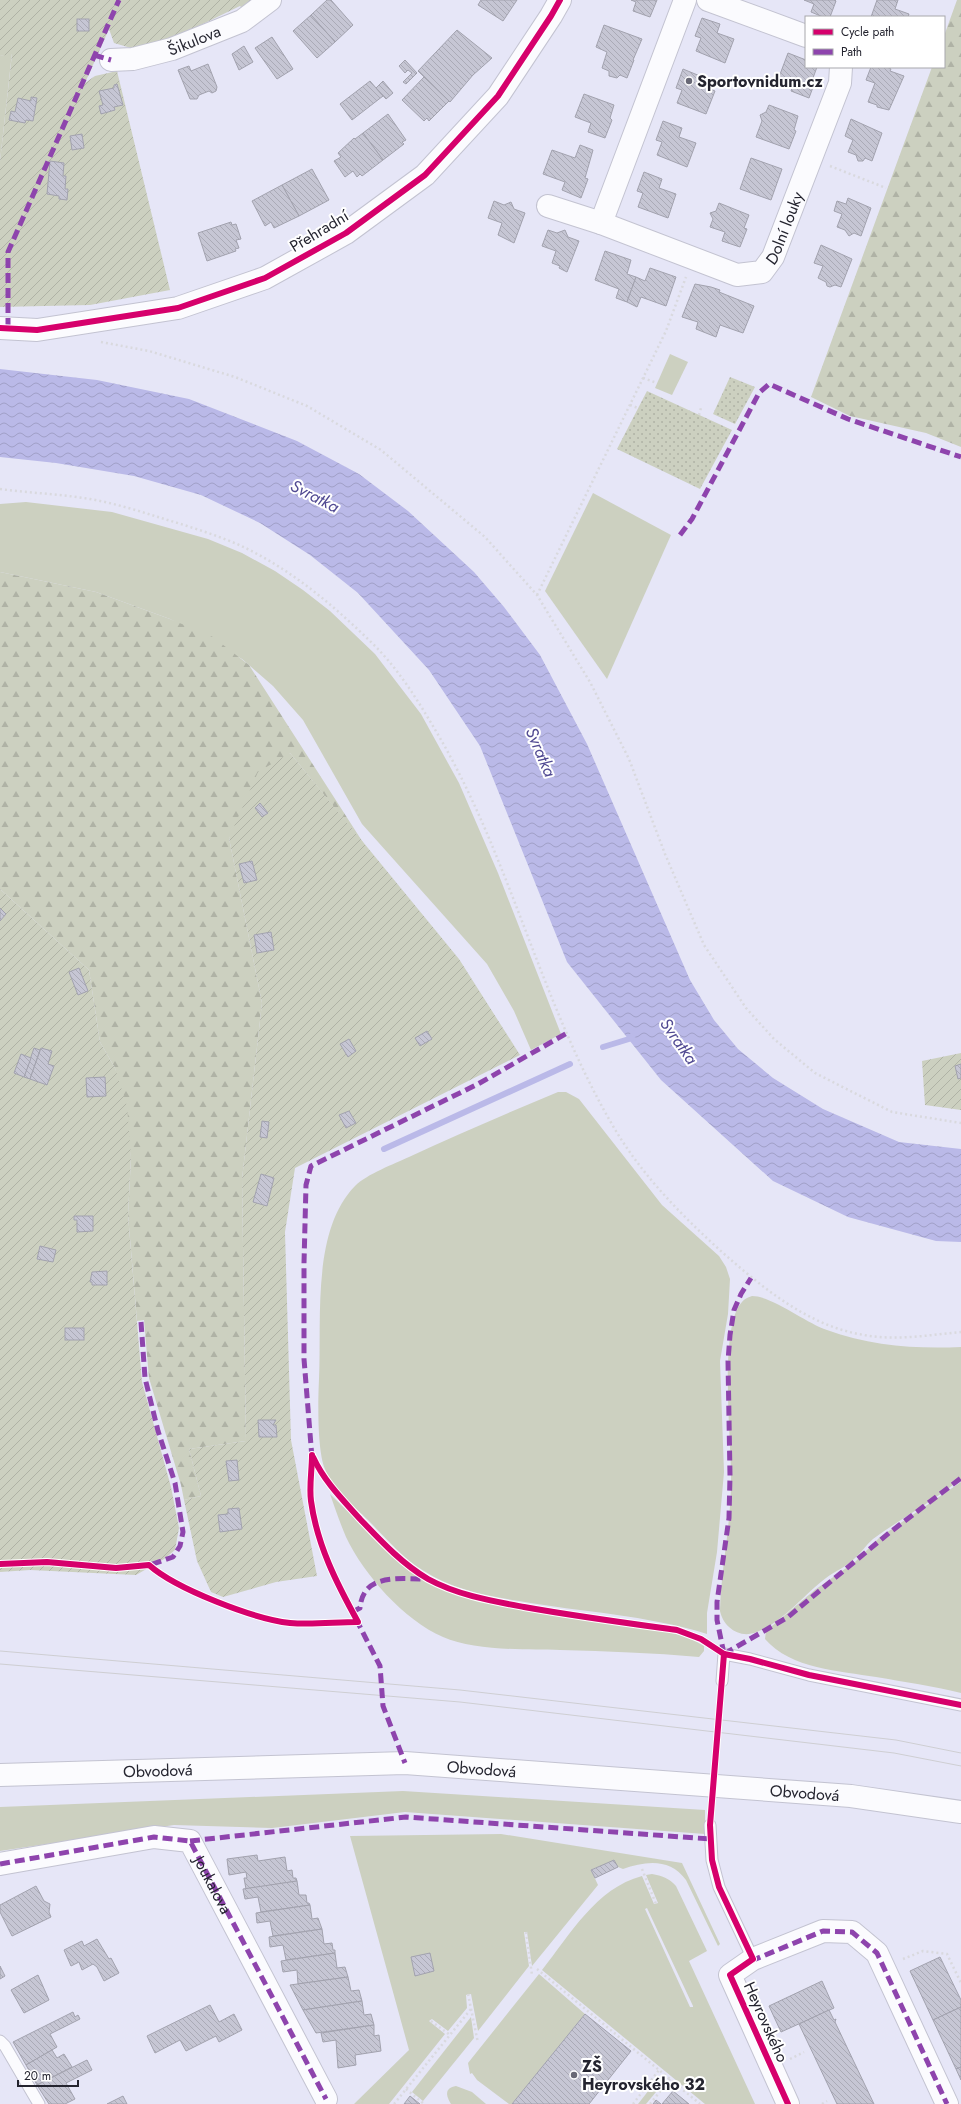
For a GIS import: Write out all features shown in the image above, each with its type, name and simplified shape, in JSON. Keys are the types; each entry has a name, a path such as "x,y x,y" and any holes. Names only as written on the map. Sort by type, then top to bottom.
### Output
{"street":[{"name":"Šikulova","path":"111,60 133,59 172,49 242,20 270,0"},
{"name":"Přehradní","path":"0,328 37,330 178,308 265,278 346,233 425,175 493,102 551,16 560,0"},
{"path":"601,223 685,0"},
{"path":"708,0 805,36"},
{"name":"Dolní louky","path":"548,206 601,223 737,275 762,272 773,257 811,159 840,83 841,68"},
{"name":"Obvodová","path":"0,1775 405,1763 851,1796 961,1812"},
{"name":"Joukalova","path":"0,1864 154,1838 190,1841 326,2099"},
{"name":"Heyrovského","path":"788,2104 730,1975 753,1959 823,1931 852,1932 877,1953 947,2104"}],"lane":[{"path":"722,1682 724,1654 750,1659 809,1675 961,1705"},
{"path":"710,1825 712,1860 719,1887 753,1959"},
{"path":"0,2041 5,2046 39,2104"}],"path":[{"path":"811,159 886,188"},
{"path":"537,595 666,331 693,258"},
{"path":"97,342 149,351 235,377 307,406 381,450 485,537 537,595 590,682 630,759 665,854 704,945 746,1008 774,1039 815,1073 892,1112 961,1123"},
{"path":"643,378 657,383"},
{"path":"630,405 638,408"},
{"path":"699,415 701,408"},
{"path":"0,489 90,499 194,527 236,544 264,558 290,573 323,599 372,643 392,665 418,700 444,745 472,798 575,1051 613,1126 652,1183 696,1229 751,1278 787,1304 825,1325 865,1336 908,1337 961,1332"},
{"path":"642,1869 656,1904"},
{"path":"526,1932 532,1975"},
{"path":"884,1967 923,1951 947,1954 961,1983"},
{"path":"537,1969 700,2104"},
{"path":"468,1994 478,2043"},
{"path":"394,2104 471,2009"},
{"path":"431,2021 450,2035"},
{"path":"633,2104 659,2070"},
{"path":"650,2104 670,2079"},
{"path":"406,2089 424,2104"},
{"path":"822,2104 827,2101"}],"green space":[{"path":"0,0 256,0 244,10 240,6 176,37 131,48 114,43 109,29 85,83 95,76 117,71 170,290 90,305 0,307 0,161 12,54 0,56"},
{"path":"957,0 961,0 961,447 926,433 850,416 811,397 932,68 945,68 945,33"},
{"path":"12,53 0,161 0,56"},
{"path":"670,354 688,362 672,395 655,388"},
{"path":"730,377 755,387 735,424 713,414"},
{"path":"647,391 732,430 700,489 617,449"},
{"path":"593,493 671,535 607,679 545,591"},
{"path":"26,502 112,512 208,539 242,553 275,571 303,590 330,611 375,654 421,714 459,783 498,873 561,1034 531,1050 514,1011 487,964 362,824 303,720 273,686 242,659 170,619 96,592 0,572 0,504"},
{"path":"0,572 96,592 170,619 213,637 249,665 364,844 290,753 229,838 262,1003 242,1179 246,1441 189,1449 201,1496 184,1500 181,1485 149,1378 144,1320 137,1321 128,1215 131,1157 115,1068 100,1042 89,970 0,889"},
{"path":"290,753 459,959 520,1055 295,1168 285,1232 291,1440 317,1576 276,1582 223,1597 211,1592 197,1561 184,1500 201,1496 189,1449 246,1441 242,1179 262,1003 229,838 258,772"},
{"path":"0,889 89,970 100,1042 115,1068 127,1106 131,1157 128,1215 142,1382 171,1487 179,1528 175,1550 164,1559 136,1575 30,1570 0,1572"},
{"path":"961,1053 961,1110 925,1105 922,1061"},
{"path":"558,1092 566,1092 579,1099 662,1205 719,1256 726,1267 730,1279 728,1314 720,1361 724,1472 717,1552 707,1613 707,1634 661,1622 494,1597 446,1583 416,1566 394,1547 338,1490 328,1476 322,1461 318,1412 322,1278 325,1252 331,1227 341,1205 355,1186 373,1173"},
{"path":"752,1296 769,1300 819,1327 860,1340 910,1347 961,1347 961,1479 940,1495 873,1539 857,1557 817,1585 774,1623 754,1633 742,1634 732,1630 728,1626 720,1611 731,1497 728,1387 730,1335 735,1315 742,1302"},
{"path":"961,1482 961,1693 919,1684 832,1670 802,1663 788,1657 765,1639 766,1631 816,1589 855,1562 880,1537"},
{"path":"330,1494 388,1551 415,1575 449,1592 522,1610 664,1631 688,1637 704,1646 704,1651 699,1657 664,1654 517,1649 470,1645 443,1637 414,1620 374,1581 354,1552 346,1537"},
{"path":"403,1791 705,1810 705,1834 405,1812 272,1828 174,1825 0,1851 0,1807"},
{"path":"501,1834 682,1863 720,1944 718,1946 686,1880 673,1868 657,1863 640,1864 623,1869 618,1867 597,1867 591,1870 598,1885 532,1966 527,1932 524,1932 529,1966 478,2031 471,1994 466,1995 467,2008 448,2031 432,2019 429,2021 445,2034 389,2104 354,2104 409,2050 350,1836"},
{"path":"652,1874 668,1879 676,1886 707,1951 689,1961 755,2104 705,2104 542,1970 585,1914 611,1891 626,1882 642,1876 654,1904 658,1903 646,1875","holes":["647,1908 693,2006 690,2007 645,1909"]},
{"path":"539,1974 585,2014 512,2104 509,2104 477,2080 472,2073 470,2074 468,2063"},
{"path":"471,2017 474,2038 423,2101 412,2092"},
{"path":"660,2076 666,2080 646,2104 638,2104"},
{"path":"456,2086 472,2092 486,2104 451,2104 447,2093 449,2089"}],"water":[{"name":"Svratka","path":"0,369 97,380 189,399 297,441 359,474 408,511 474,572 504,607 540,655 587,744 690,980 714,1020 738,1049 773,1078 823,1109 899,1142 961,1149 961,1242 936,1241 848,1217 773,1181 661,1080 567,962 480,746 429,670 358,593 310,555 260,523 201,495 134,476 56,463 0,457"}],"building":[{"path":"327,0 331,0 353,25 335,42 311,15"},
{"path":"481,0 517,0 503,21 478,5"},
{"path":"631,0 657,0 650,17 633,11 636,2"},
{"path":"804,0 836,1 830,16 821,16 811,12 814,4"},
{"path":"877,0 898,0 895,9 909,14 908,16 871,16"},
{"path":"311,15 335,42 317,58 293,31"},
{"path":"702,18 720,24 717,33 734,39 725,63 696,51 701,38 695,36"},
{"path":"77,19 89,19 89,31 77,31"},
{"path":"604,25 642,39 627,78 620,75 617,78 609,76 609,71 602,68 607,52 596,47"},
{"path":"457,30 492,58 473,75 450,102 418,71"},
{"path":"272,37 293,69 277,79 255,48"},
{"path":"244,46 253,62 239,70 232,54"},
{"path":"788,53 805,60 805,68 817,68 813,78 816,79 809,98 791,91 794,83 779,77"},
{"path":"405,60 417,73 406,84 403,82 412,73 408,70 405,73 399,66"},
{"path":"208,64 217,87 216,91 212,93 209,91 199,95 197,99 190,99 178,70 189,66 191,71"},
{"path":"871,68 889,68 891,69 890,71 904,76 889,110 877,107 877,105 868,102 875,83 866,80"},
{"path":"683,69 700,76 697,84 715,91 706,114 677,103 682,90 676,88"},
{"path":"424,77 449,101 429,121 427,118 424,121 402,100"},
{"path":"370,81 383,96 352,120 340,104"},
{"path":"383,81 393,93 386,99 376,88"},
{"path":"117,84 123,105 114,107 115,110 101,114 99,106 103,105 99,91 114,88 114,85"},
{"path":"584,94 614,105 610,118 612,120 605,138 588,132 591,123 575,117"},
{"path":"31,97 37,98 33,121 26,120 25,123 9,120 11,111 15,112 18,98 31,101"},
{"path":"769,105 798,116 794,130 796,131 789,149 756,137 762,121 760,115 766,112"},
{"path":"388,114 406,140 402,142 404,144 383,160 363,133"},
{"path":"851,119 882,133 872,161 865,158 863,161 858,161 856,155 848,152 853,140 845,136"},
{"path":"663,121 682,128 679,137 696,143 687,167 657,155 662,142 656,140"},
{"path":"363,133 383,160 362,176 360,174 357,177 353,171 345,177 334,161 341,157 338,153 354,138 355,139"},
{"path":"82,134 84,148 72,150 70,136"},
{"path":"580,145 593,150 585,178 588,179 581,198 562,190 565,182 543,174 552,150 575,158"},
{"path":"751,158 782,169 771,200 740,189"},
{"path":"50,161 64,163 63,176 66,176 65,189 68,189 67,200 59,199 59,196 47,194"},
{"path":"312,169 329,200 299,216 282,185"},
{"path":"644,172 662,179 659,188 676,194 668,218 638,207 643,193 637,191"},
{"path":"282,185 299,216 274,228 271,222 265,226 252,201"},
{"path":"848,198 871,208 861,236 854,233 849,236 845,230 837,227 842,214 834,211 837,201 846,204"},
{"path":"494,201 504,205 511,202 514,209 525,213 514,243 498,235 502,223 488,218"},
{"path":"719,203 749,215 744,228 747,229 740,247 722,241 725,232 710,227 713,219 710,213 716,211"},
{"path":"231,222 232,225 236,224 241,239 236,240 239,248 235,249 236,251 207,261 198,233"},
{"path":"548,230 557,233 565,230 568,237 579,241 567,272 559,268 560,266 552,263 556,251 542,246"},
{"path":"821,245 852,259 841,287 835,285 830,287 827,286 826,282 818,278 823,266 814,263"},
{"path":"605,251 631,260 627,274 636,277 627,302 616,298 619,289 595,280"},
{"path":"650,268 676,277 666,306 641,297 637,307 627,302 636,277 645,281"},
{"path":"695,284 720,290 719,292 754,306 743,333 720,325 716,337 696,329 698,322 682,317"},
{"path":"260,803 268,813 262,817 255,808"},
{"path":"252,861 257,880 244,883 239,864"},
{"path":"0,908 6,914 0,921"},
{"path":"271,932 274,950 257,953 254,935"},
{"path":"79,968 88,991 78,995 69,972"},
{"path":"427,1031 432,1039 420,1046 415,1038"},
{"path":"349,1039 356,1051 348,1057 340,1044"},
{"path":"34,1048 40,1050 30,1079 24,1077"},
{"path":"41,1048 52,1051 48,1064 54,1066 47,1085 30,1079"},
{"path":"21,1054 31,1058 24,1077 14,1073"},
{"path":"961,1064 961,1078 958,1079 955,1066"},
{"path":"105,1077 106,1096 87,1097 86,1078"},
{"path":"349,1111 356,1123 346,1128 339,1115"},
{"path":"262,1121 269,1122 267,1138 260,1137"},
{"path":"261,1174 274,1178 267,1206 253,1202"},
{"path":"74,1216 93,1216 93,1231 77,1232 77,1220 74,1220"},
{"path":"40,1246 56,1250 53,1262 37,1259"},
{"path":"107,1271 107,1285 92,1285 92,1282 90,1282 92,1272"},
{"path":"65,1328 84,1328 84,1340 65,1340"},
{"path":"258,1420 276,1420 273,1425 276,1425 277,1437 259,1437"},
{"path":"237,1460 239,1480 229,1481 226,1461"},
{"path":"239,1508 242,1529 220,1532 218,1515 228,1514 228,1509"},
{"path":"257,1855 258,1861 285,1857 287,1871 292,1870 293,1878 296,1878 297,1881 246,1889 244,1878 247,1878 246,1872 229,1875 227,1859"},
{"path":"614,1860 618,1867 595,1878 591,1870"},
{"path":"297,1881 299,1895 306,1895 307,1903 310,1905 261,1912 258,1897 245,1899 243,1889"},
{"path":"36,1886 44,1901 50,1904 49,1912 51,1917 12,1936 0,1912 0,1905"},
{"path":"310,1905 312,1919 318,1918 322,1929 273,1936 270,1921 257,1923 256,1913"},
{"path":"322,1929 324,1944 332,1943 335,1953 286,1960 283,1945 270,1947 269,1937"},
{"path":"97,1939 109,1959 111,1958 119,1973 104,1981 97,1967 93,1964 82,1970 79,1962 71,1966 64,1950 82,1941 84,1946"},
{"path":"335,1953 337,1968 345,1967 348,1977 298,1984 297,1970 283,1972 281,1961"},
{"path":"430,1953 434,1971 415,1976 411,1957"},
{"path":"940,1957 961,2000 961,2007 933,2020 910,1971"},
{"path":"0,1966 5,1976 0,1979"},
{"path":"38,1975 49,2000 24,2013 11,1990"},
{"path":"348,1977 351,1991 359,1990 362,2001 303,2010 290,1985"},
{"path":"822,1981 834,2008 781,2032 769,2006"},
{"path":"362,2001 364,2015 371,2014 374,2025 316,2033 303,2010"},
{"path":"210,2005 219,2022 234,2014 242,2030 219,2042 216,2036 186,2051 180,2040 155,2053 147,2036"},
{"path":"961,2007 961,2067 956,2069 933,2020"},
{"path":"829,2010 834,2020 836,2019 835,2022 874,2104 837,2104 799,2024"},
{"path":"73,2012 75,2017 78,2015 80,2019 50,2034 57,2047 26,2065 13,2042"},
{"name":"ZŠ Heyrovského 32","path":"585,2014 631,2051 589,2104 512,2104"},
{"path":"374,2025 374,2036 379,2035 381,2051 355,2055 356,2065 338,2068 336,2040 323,2042 321,2033"},
{"path":"52,2050 57,2058 64,2054 72,2067 37,2085 26,2065"},
{"path":"87,2060 92,2070 66,2083 75,2099 65,2104 49,2104 37,2085"},
{"path":"961,2067 961,2080 956,2069"},
{"name":"ZŠ Heyrovského 32","path":"673,2091 689,2104 662,2104"},
{"path":"123,2096 127,2104 107,2104"},
{"path":"410,2096 420,2104 404,2104"},
{"name":"ZŠ Heyrovského 32","path":"656,2100 661,2104 653,2104"}],"waterway":[{"path":"603,1047 629,1039 634,1034"},
{"path":"384,1149 570,1064"}],"tram line":[{"path":"0,1651 460,1690 896,1740 961,1753"},
{"path":"0,1664 460,1702 894,1753 961,1766"}],"marked path":[{"path":"8,328 8,252 119,0"},
{"path":"94,55 111,60"},
{"path":"680,535 692,519 759,393 769,384 848,419 961,457"},
{"path":"312,1458 304,1359 306,1185 311,1166 478,1084 567,1033"},
{"path":"724,1654 717,1620 717,1602 729,1518 730,1476 728,1361 734,1310 741,1294 751,1278"},
{"path":"141,1322 145,1378 158,1431 175,1483 183,1532 180,1546 173,1557 147,1566"},
{"path":"724,1654 788,1617 889,1533 961,1478"},
{"path":"352,1612 360,1608 363,1597 368,1589 375,1583 394,1579 424,1579"},
{"path":"356,1619 380,1666 383,1706 405,1763"},
{"path":"190,1841 406,1817 710,1839"},
{"path":"0,1864 154,1837 190,1841 326,2099"},
{"path":"751,1961 823,1931 852,1932 877,1953 947,2104"}],"cycle path":[{"path":"0,328 37,330 178,308 265,278 346,233 425,175 498,96 560,0"},
{"path":"0,1564 47,1562 116,1568 149,1565 177,1584 196,1593 216,1602 257,1616 298,1624 358,1622 335,1579 318,1533 310,1496 312,1455"},
{"path":"313,1457 322,1474 334,1490 375,1535 409,1566 439,1585 475,1597 512,1605 677,1630 701,1639 724,1654"},
{"path":"788,2104 730,1975 753,1959 719,1887 712,1860 710,1825 724,1654 750,1659 809,1675 961,1705"}],"place":[{"name":"Sportovnidum.cz","path":"689,81"},
{"name":"ZŠ Heyrovského 32","path":"574,2075"}]}
